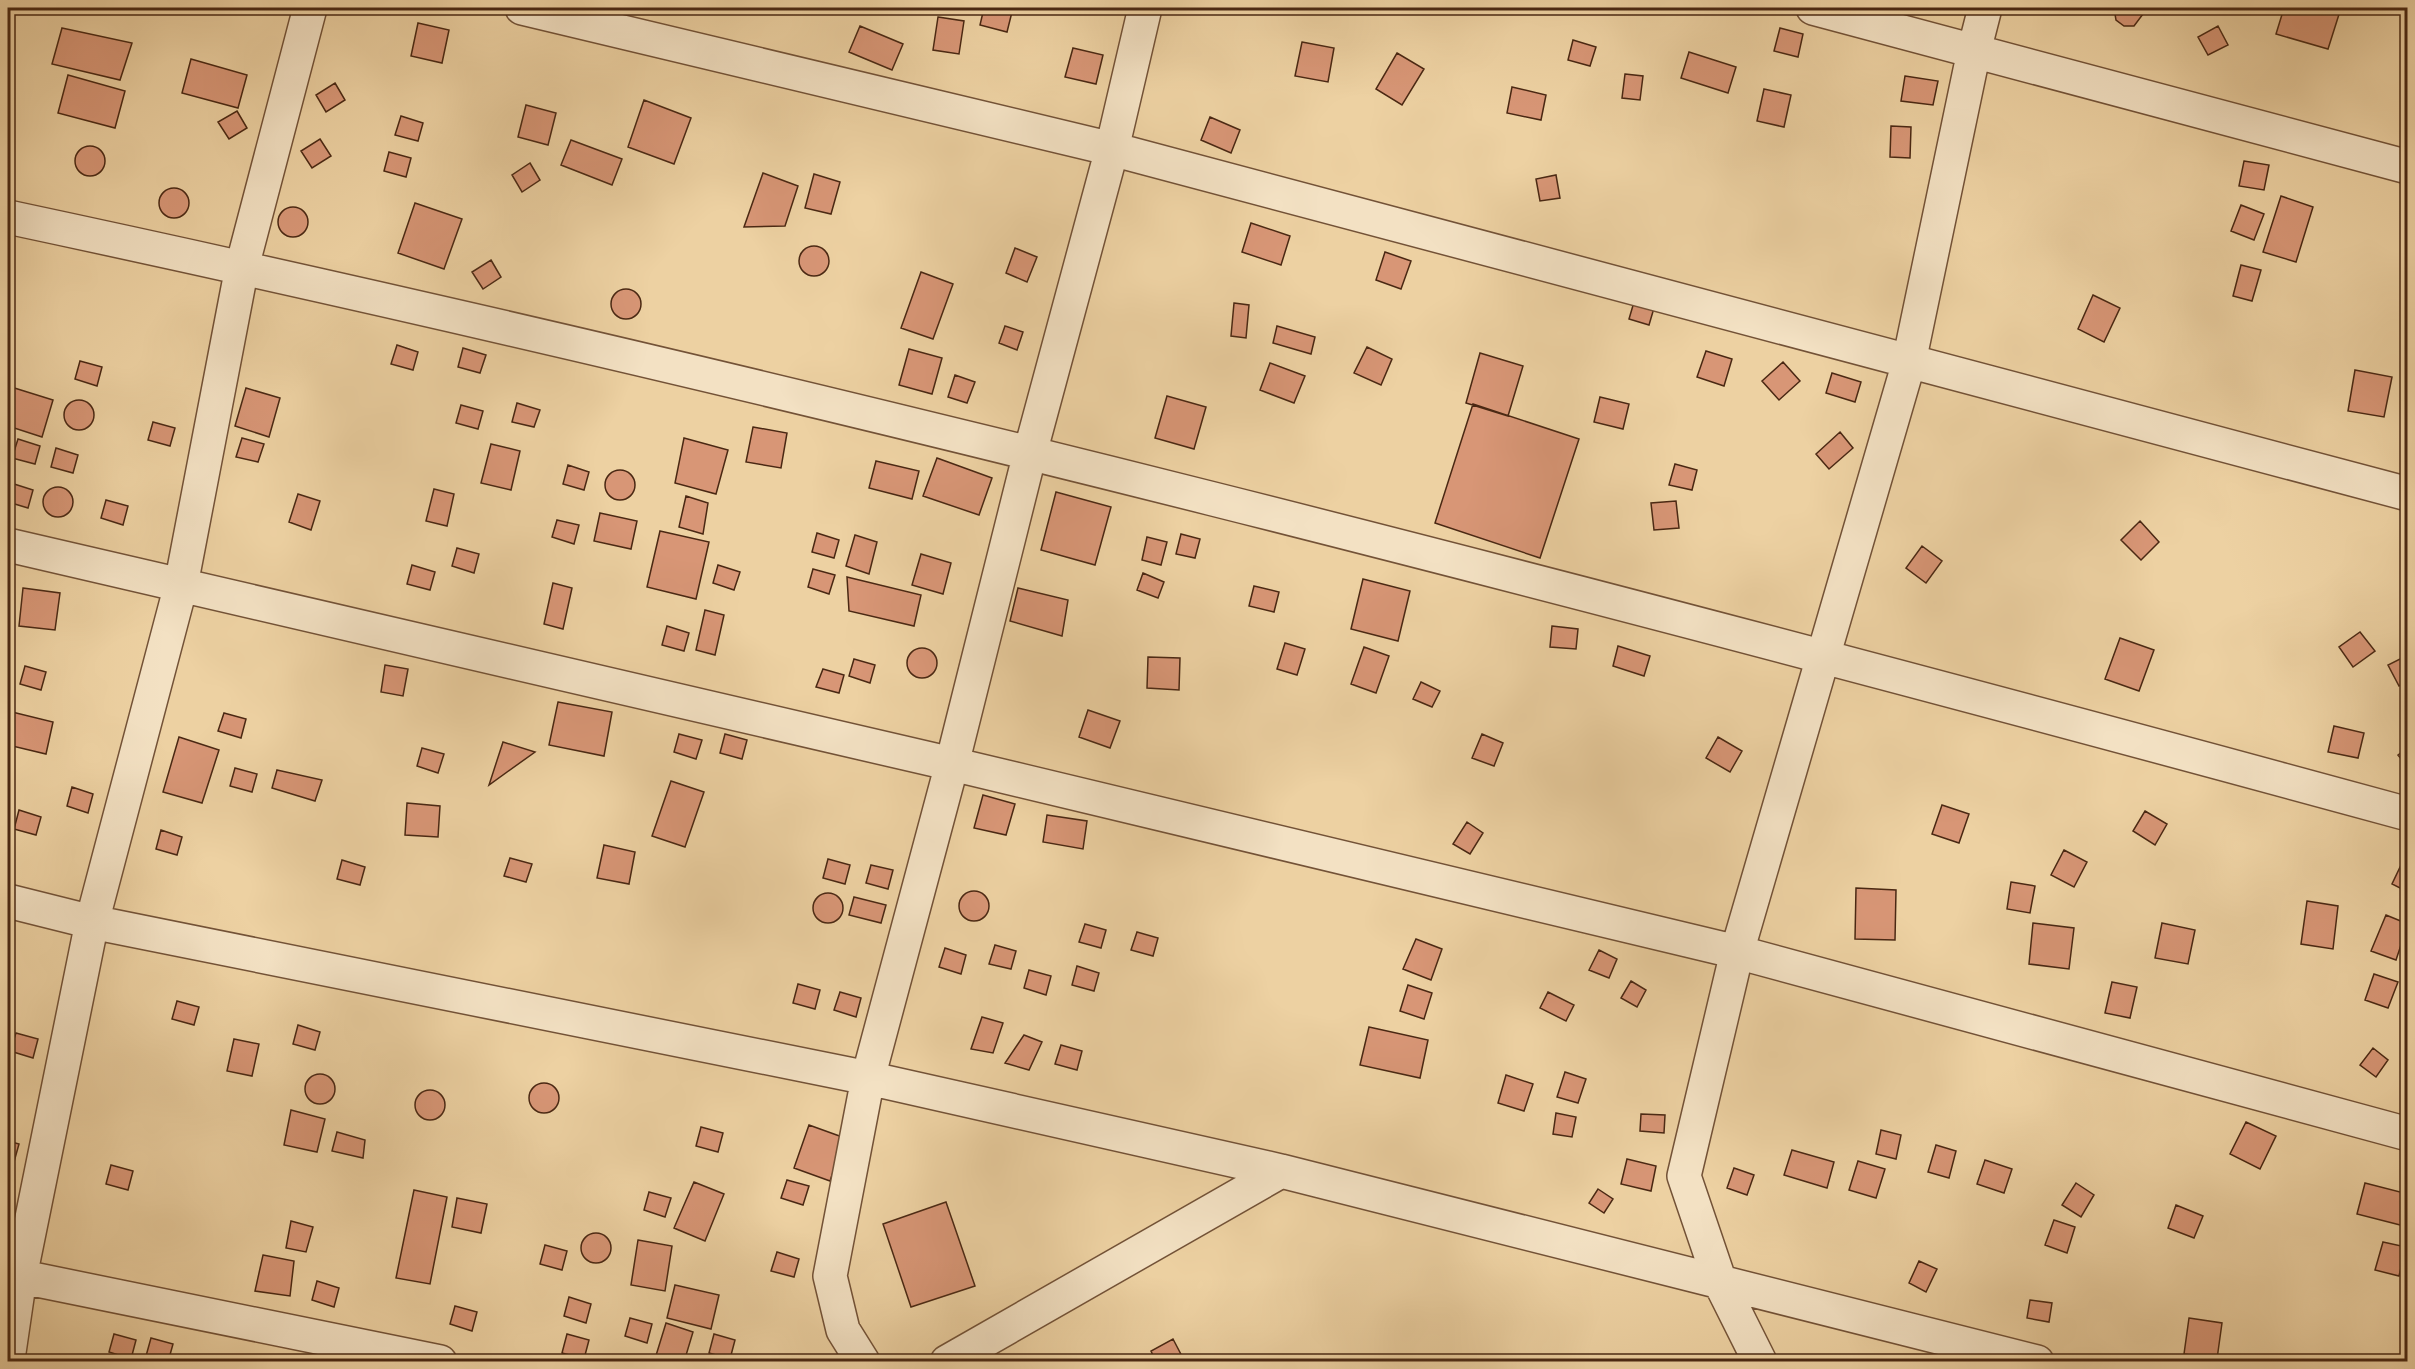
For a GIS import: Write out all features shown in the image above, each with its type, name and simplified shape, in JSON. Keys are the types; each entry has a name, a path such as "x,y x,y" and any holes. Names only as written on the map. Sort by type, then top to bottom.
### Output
{"street":[{"path":"8,1359 14,1276 92,922 181,585 242,267 310,8"},
{"path":"522,8 1112,149 2408,494"},
{"path":"863,1362 843,1330 830,1276 868,1078 952,764 1030,453 1112,149 1145,8"},
{"path":"1813,8 2408,167"},
{"path":"1760,1362 1720,1282 1684,1176 1737,952 1909,362 1985,8"},
{"path":"8,217 242,267 1030,453 1824,655 2408,814"},
{"path":"8,545 952,764 1737,952 2408,1134"},
{"path":"8,901 92,922 868,1078 1281,1171 2037,1362"},
{"path":"948,1362 1281,1171"},
{"path":"14,1276 440,1362"}],"building":[{"path":"984,8 1013,8 1007,32 980,25"},
{"path":"2114,8 2143,8 2143,14 2134,26 2124,26 2116,20"},
{"path":"2284,8 2341,8 2328,49 2276,34"},
{"path":"938,17 964,21 959,54 933,50"},
{"path":"418,23 449,30 442,63 411,56"},
{"path":"860,26 903,44 892,70 849,52"},
{"path":"2218,26 2228,45 2208,55 2198,37"},
{"path":"62,28 132,43 120,80 52,64"},
{"path":"1780,28 1803,34 1798,57 1774,51"},
{"path":"1573,40 1596,47 1590,66 1568,60"},
{"path":"1302,42 1334,48 1328,82 1295,76"},
{"path":"1073,48 1103,55 1096,84 1065,77"},
{"path":"1689,52 1736,67 1728,93 1681,78"},
{"path":"1397,53 1424,69 1402,105 1376,89"},
{"path":"191,59 247,75 238,108 182,93"},
{"path":"1625,74 1643,76 1640,100 1622,98"},
{"path":"68,75 125,91 115,128 58,113"},
{"path":"1905,76 1938,81 1933,105 1901,101"},
{"path":"335,83 345,100 326,112 316,95"},
{"path":"1512,87 1546,95 1541,120 1507,113"},
{"path":"1764,89 1791,95 1784,127 1757,121"},
{"path":"644,100 691,118 674,164 628,147"},
{"path":"526,105 556,113 548,145 518,137"},
{"path":"237,111 247,128 229,139 218,122"},
{"path":"401,116 423,123 418,141 395,135"},
{"path":"1210,117 1240,130 1231,153 1201,140"},
{"path":"1891,126 1911,127 1910,158 1890,157"},
{"path":"320,139 331,156 312,168 301,151"},
{"path":"571,140 622,159 612,185 561,165"},
{"path":"90,146 100,151 105,161 100,171 90,176 80,171 75,161 80,151"},
{"path":"389,152 411,158 406,177 384,171"},
{"path":"2244,161 2269,165 2264,190 2239,186"},
{"path":"530,163 540,180 522,192 512,175"},
{"path":"763,173 798,186 785,226 744,227"},
{"path":"814,174 840,182 831,214 805,208"},
{"path":"1556,175 1560,198 1540,201 1536,179"},
{"path":"174,188 184,193 189,203 184,213 174,218 164,213 159,203 164,193"},
{"path":"2281,196 2313,207 2296,262 2263,252"},
{"path":"415,203 462,219 444,269 398,253"},
{"path":"2241,205 2264,214 2254,240 2231,231"},
{"path":"293,207 303,212 308,222 303,232 293,237 283,232 278,222 283,212"},
{"path":"1251,223 1290,236 1281,265 1242,252"},
{"path":"814,246 824,251 829,261 824,271 814,276 804,271 799,261 804,251"},
{"path":"1015,248 1037,257 1027,282 1006,273"},
{"path":"1385,252 1411,261 1401,289 1376,280"},
{"path":"491,260 501,277 483,289 472,272"},
{"path":"2241,265 2261,270 2252,301 2233,296"},
{"path":"921,272 953,284 933,339 901,328"},
{"path":"626,289 636,294 641,304 636,314 626,319 616,314 611,304 616,294"},
{"path":"2093,295 2120,308 2104,342 2078,329"},
{"path":"1634,302 1654,308 1649,325 1629,319"},
{"path":"1234,303 1249,305 1246,338 1231,336"},
{"path":"1005,326 1023,332 1017,350 999,343"},
{"path":"1277,326 1315,337 1311,354 1273,343"},
{"path":"397,345 418,352 413,370 391,364"},
{"path":"1367,347 1392,359 1381,385 1354,373"},
{"path":"463,348 486,355 480,373 458,367"},
{"path":"909,349 942,358 932,394 899,385"},
{"path":"1706,351 1732,359 1724,386 1697,377"},
{"path":"1480,353 1523,366 1508,416 1466,403"},
{"path":"80,361 102,367 97,386 75,379"},
{"path":"1783,362 1800,381 1779,400 1762,381"},
{"path":"1270,363 1305,376 1294,403 1260,390"},
{"path":"2355,370 2392,377 2384,417 2348,411"},
{"path":"1832,373 1861,382 1855,402 1826,393"},
{"path":"955,375 975,382 967,403 948,397"},
{"path":"8,386 53,400 42,437 8,426"},
{"path":"246,388 280,398 269,437 235,426"},
{"path":"1167,396 1206,407 1194,449 1155,438"},
{"path":"1600,397 1629,404 1623,429 1594,422"},
{"path":"79,400 85,401 93,409 93,421 85,429 79,430 73,429 65,421 64,415 65,409 73,401"},
{"path":"517,403 540,410 534,427 512,422"},
{"path":"1473,404 1579,439 1540,558 1435,523"},
{"path":"461,405 483,411 478,429 456,423"},
{"path":"153,422 175,428 170,446 148,440"},
{"path":"753,427 787,433 781,468 746,462"},
{"path":"1840,432 1853,448 1829,469 1816,454"},
{"path":"242,438 264,444 258,462 236,457"},
{"path":"684,438 728,450 716,494 675,483"},
{"path":"18,439 40,446 35,464 12,458"},
{"path":"491,444 520,451 511,490 481,483"},
{"path":"56,448 78,455 73,473 51,467"},
{"path":"937,458 992,478 979,515 923,496"},
{"path":"876,461 919,471 912,499 869,488"},
{"path":"1675,464 1697,470 1692,490 1669,485"},
{"path":"568,465 589,472 584,490 563,484"},
{"path":"620,470 626,471 634,479 634,491 626,499 620,500 614,499 606,491 605,485 606,479 614,471"},
{"path":"11,483 33,490 28,508 8,502"},
{"path":"58,487 64,488 72,496 72,508 64,516 58,517 52,516 44,508 43,502 44,496 52,488"},
{"path":"434,489 454,494 447,526 426,521"},
{"path":"1056,492 1111,507 1095,565 1041,550"},
{"path":"298,494 320,501 311,530 289,522"},
{"path":"686,496 708,503 703,534 679,527"},
{"path":"106,500 128,506 123,525 101,518"},
{"path":"1676,501 1679,528 1654,530 1651,503"},
{"path":"600,513 637,521 631,549 594,541"},
{"path":"557,520 579,525 574,544 552,537"},
{"path":"2140,521 2159,542 2141,560 2121,540"},
{"path":"660,531 709,542 696,599 647,587"},
{"path":"817,533 839,540 834,558 812,552"},
{"path":"1181,534 1200,539 1195,558 1176,554"},
{"path":"855,535 877,542 869,574 846,566"},
{"path":"1147,537 1167,542 1161,565 1142,560"},
{"path":"1922,546 1942,561 1926,583 1906,568"},
{"path":"457,548 479,554 474,573 452,566"},
{"path":"921,554 951,563 943,594 912,585"},
{"path":"412,565 435,572 430,590 407,584"},
{"path":"718,565 740,572 734,590 713,583"},
{"path":"813,569 835,575 829,594 808,587"},
{"path":"1143,573 1164,582 1158,598 1137,590"},
{"path":"847,577 921,595 914,626 849,611"},
{"path":"1363,579 1410,591 1398,641 1351,629"},
{"path":"553,583 572,588 563,629 544,624"},
{"path":"1254,586 1279,592 1274,612 1249,606"},
{"path":"23,588 60,593 55,630 19,626"},
{"path":"1018,588 1068,600 1062,636 1010,621"},
{"path":"705,610 724,615 715,655 696,650"},
{"path":"667,626 689,633 684,651 662,645"},
{"path":"1552,626 1578,629 1576,649 1550,647"},
{"path":"2360,632 2375,651 2353,667 2339,647"},
{"path":"2120,638 2154,650 2139,691 2105,679"},
{"path":"1285,643 1305,649 1297,675 1277,669"},
{"path":"1618,646 1650,656 1644,676 1613,666"},
{"path":"1364,647 1389,656 1376,693 1351,684"},
{"path":"922,648 928,649 936,657 936,669 928,677 922,678 916,677 908,669 907,663 908,657 916,649"},
{"path":"2408,655 2408,681 2399,686 2388,665"},
{"path":"1148,657 1180,658 1179,690 1147,688"},
{"path":"854,659 875,665 870,683 849,676"},
{"path":"385,665 408,669 403,696 381,692"},
{"path":"25,666 46,672 41,690 20,684"},
{"path":"823,669 844,675 839,693 816,687"},
{"path":"1421,682 1440,691 1432,707 1413,699"},
{"path":"558,702 612,712 604,756 549,745"},
{"path":"1088,710 1120,721 1110,748 1079,737"},
{"path":"8,711 53,722 46,754 8,745"},
{"path":"224,713 246,719 241,738 218,731"},
{"path":"2334,726 2364,733 2358,758 2328,752"},
{"path":"679,734 702,740 696,759 674,752"},
{"path":"725,734 747,740 742,759 720,753"},
{"path":"1482,734 1503,743 1494,766 1472,758"},
{"path":"179,737 219,750 202,803 163,792"},
{"path":"1718,737 1742,751 1730,772 1706,758"},
{"path":"503,742 535,752 489,785"},
{"path":"2408,747 2408,767 2398,755"},
{"path":"422,748 444,754 438,773 417,766"},
{"path":"235,768 257,774 252,792 230,786"},
{"path":"277,770 322,780 315,801 272,788"},
{"path":"671,781 704,792 685,847 652,836"},
{"path":"72,787 93,794 88,813 67,806"},
{"path":"983,795 1015,804 1006,835 974,828"},
{"path":"407,803 440,806 438,837 405,835"},
{"path":"1942,805 1969,814 1959,843 1932,834"},
{"path":"19,810 41,817 36,835 14,829"},
{"path":"2145,811 2167,824 2155,845 2133,831"},
{"path":"1047,815 1087,821 1083,849 1043,842"},
{"path":"1467,822 1483,833 1470,854 1453,844"},
{"path":"161,830 182,837 177,855 156,849"},
{"path":"604,845 635,852 629,884 597,878"},
{"path":"2064,850 2087,862 2074,887 2051,875"},
{"path":"510,858 532,864 526,882 504,876"},
{"path":"828,859 850,865 845,884 823,878"},
{"path":"342,860 365,867 360,885 337,879"},
{"path":"2402,863 2408,866 2408,892 2392,884"},
{"path":"871,865 893,870 888,889 866,883"},
{"path":"2011,882 2035,886 2030,913 2007,909"},
{"path":"1856,888 1896,890 1895,940 1855,939"},
{"path":"974,891 980,892 988,900 988,912 980,920 974,921 968,920 960,912 959,906 960,900 968,892"},
{"path":"828,893 834,894 842,902 842,914 834,922 828,923 822,922 814,914 813,908 814,902 822,894"},
{"path":"854,897 886,905 881,923 849,915"},
{"path":"2307,901 2338,906 2333,949 2301,944"},
{"path":"2386,915 2408,924 2396,960 2371,951"},
{"path":"2033,923 2074,928 2069,969 2029,964"},
{"path":"2162,923 2195,930 2188,964 2155,958"},
{"path":"1085,924 1106,930 1101,948 1079,942"},
{"path":"1137,932 1158,938 1153,956 1131,950"},
{"path":"1416,939 1442,949 1431,980 1403,969"},
{"path":"995,945 1016,951 1011,969 989,964"},
{"path":"945,948 966,955 961,974 939,967"},
{"path":"1599,950 1617,959 1609,978 1589,970"},
{"path":"1077,966 1099,973 1094,991 1072,985"},
{"path":"1029,970 1051,976 1046,995 1024,988"},
{"path":"2374,974 2398,982 2388,1008 2365,1000"},
{"path":"1631,981 1646,990 1637,1007 1621,998"},
{"path":"2112,982 2137,987 2130,1018 2105,1013"},
{"path":"798,984 820,990 815,1009 793,1003"},
{"path":"1408,985 1432,993 1424,1019 1400,1011"},
{"path":"840,992 861,998 856,1017 834,1010"},
{"path":"1548,992 1574,1005 1566,1021 1540,1008"},
{"path":"177,1001 199,1007 194,1025 172,1019"},
{"path":"982,1017 1003,1023 993,1053 971,1049"},
{"path":"298,1025 320,1032 315,1050 293,1044"},
{"path":"1369,1027 1428,1040 1420,1078 1360,1065"},
{"path":"16,1033 38,1039 33,1058 10,1051"},
{"path":"1024,1035 1042,1042 1029,1070 1005,1063"},
{"path":"234,1039 259,1044 252,1076 227,1071"},
{"path":"1061,1045 1082,1051 1077,1070 1055,1064"},
{"path":"2373,1048 2388,1060 2376,1077 2360,1065"},
{"path":"2408,1048 2408,1069 2401,1066"},
{"path":"1565,1072 1586,1079 1578,1103 1557,1097"},
{"path":"320,1074 326,1075 334,1083 334,1095 326,1103 320,1104 314,1103 306,1095 305,1089 306,1083 314,1075"},
{"path":"1506,1075 1533,1084 1524,1111 1498,1103"},
{"path":"544,1083 550,1084 558,1092 558,1104 550,1112 544,1113 538,1112 530,1104 529,1098 530,1092 538,1084"},
{"path":"430,1090 436,1091 444,1099 444,1111 436,1119 430,1120 424,1119 416,1111 415,1105 416,1099 424,1091"},
{"path":"291,1110 325,1119 317,1152 284,1145"},
{"path":"1556,1113 1576,1117 1572,1137 1553,1134"},
{"path":"1641,1114 1665,1115 1664,1133 1640,1131"},
{"path":"2246,1122 2276,1136 2260,1169 2230,1154"},
{"path":"809,1125 845,1138 830,1181 794,1168"},
{"path":"701,1127 723,1133 718,1152 696,1146"},
{"path":"1881,1130 1901,1135 1896,1159 1876,1154"},
{"path":"337,1132 365,1140 363,1158 332,1151"},
{"path":"8,1141 19,1144 14,1162 8,1161"},
{"path":"1936,1145 1956,1151 1949,1178 1928,1172"},
{"path":"1792,1150 1834,1162 1827,1188 1784,1175"},
{"path":"1627,1159 1656,1166 1651,1191 1621,1184"},
{"path":"1985,1160 2012,1169 2004,1193 1977,1184"},
{"path":"1858,1161 1885,1169 1876,1198 1849,1190"},
{"path":"111,1165 133,1171 128,1190 106,1184"},
{"path":"1734,1168 1754,1175 1747,1195 1727,1188"},
{"path":"787,1180 809,1186 803,1205 781,1198"},
{"path":"694,1182 724,1194 705,1241 674,1228"},
{"path":"2076,1183 2094,1195 2081,1217 2062,1205"},
{"path":"2365,1183 2408,1194 2408,1227 2357,1214"},
{"path":"1598,1189 1613,1199 1604,1213 1589,1203"},
{"path":"414,1190 447,1197 430,1284 396,1278"},
{"path":"649,1192 671,1198 665,1217 644,1210"},
{"path":"457,1198 487,1204 481,1233 452,1227"},
{"path":"946,1202 975,1286 911,1307 883,1224"},
{"path":"2176,1205 2203,1216 2194,1238 2168,1228"},
{"path":"2054,1220 2075,1227 2067,1253 2045,1245"},
{"path":"291,1221 313,1227 306,1252 286,1248"},
{"path":"596,1233 602,1234 610,1242 610,1254 602,1262 596,1263 590,1262 582,1254 581,1248 582,1242 590,1234"},
{"path":"638,1240 672,1246 665,1291 631,1285"},
{"path":"2383,1242 2406,1247 2399,1276 2375,1270"},
{"path":"545,1245 567,1251 562,1270 540,1264"},
{"path":"777,1252 799,1259 794,1277 771,1271"},
{"path":"263,1255 294,1261 290,1296 255,1291"},
{"path":"1919,1261 1937,1269 1926,1292 1909,1283"},
{"path":"317,1281 339,1288 334,1307 312,1300"},
{"path":"675,1285 719,1295 711,1329 667,1318"},
{"path":"569,1297 591,1304 586,1323 564,1316"},
{"path":"2030,1300 2052,1303 2049,1322 2027,1318"},
{"path":"455,1306 477,1312 472,1331 450,1324"},
{"path":"630,1318 652,1324 647,1343 625,1336"},
{"path":"2189,1318 2222,1323 2217,1359 2184,1354"},
{"path":"666,1323 693,1332 684,1362 654,1362"},
{"path":"114,1334 136,1340 131,1359 109,1352"},
{"path":"567,1334 589,1340 584,1359 562,1353"},
{"path":"714,1334 735,1340 730,1359 709,1353"},
{"path":"151,1338 173,1344 168,1362 146,1356"},
{"path":"1173,1339 1185,1362 1156,1362 1151,1351"}]}
